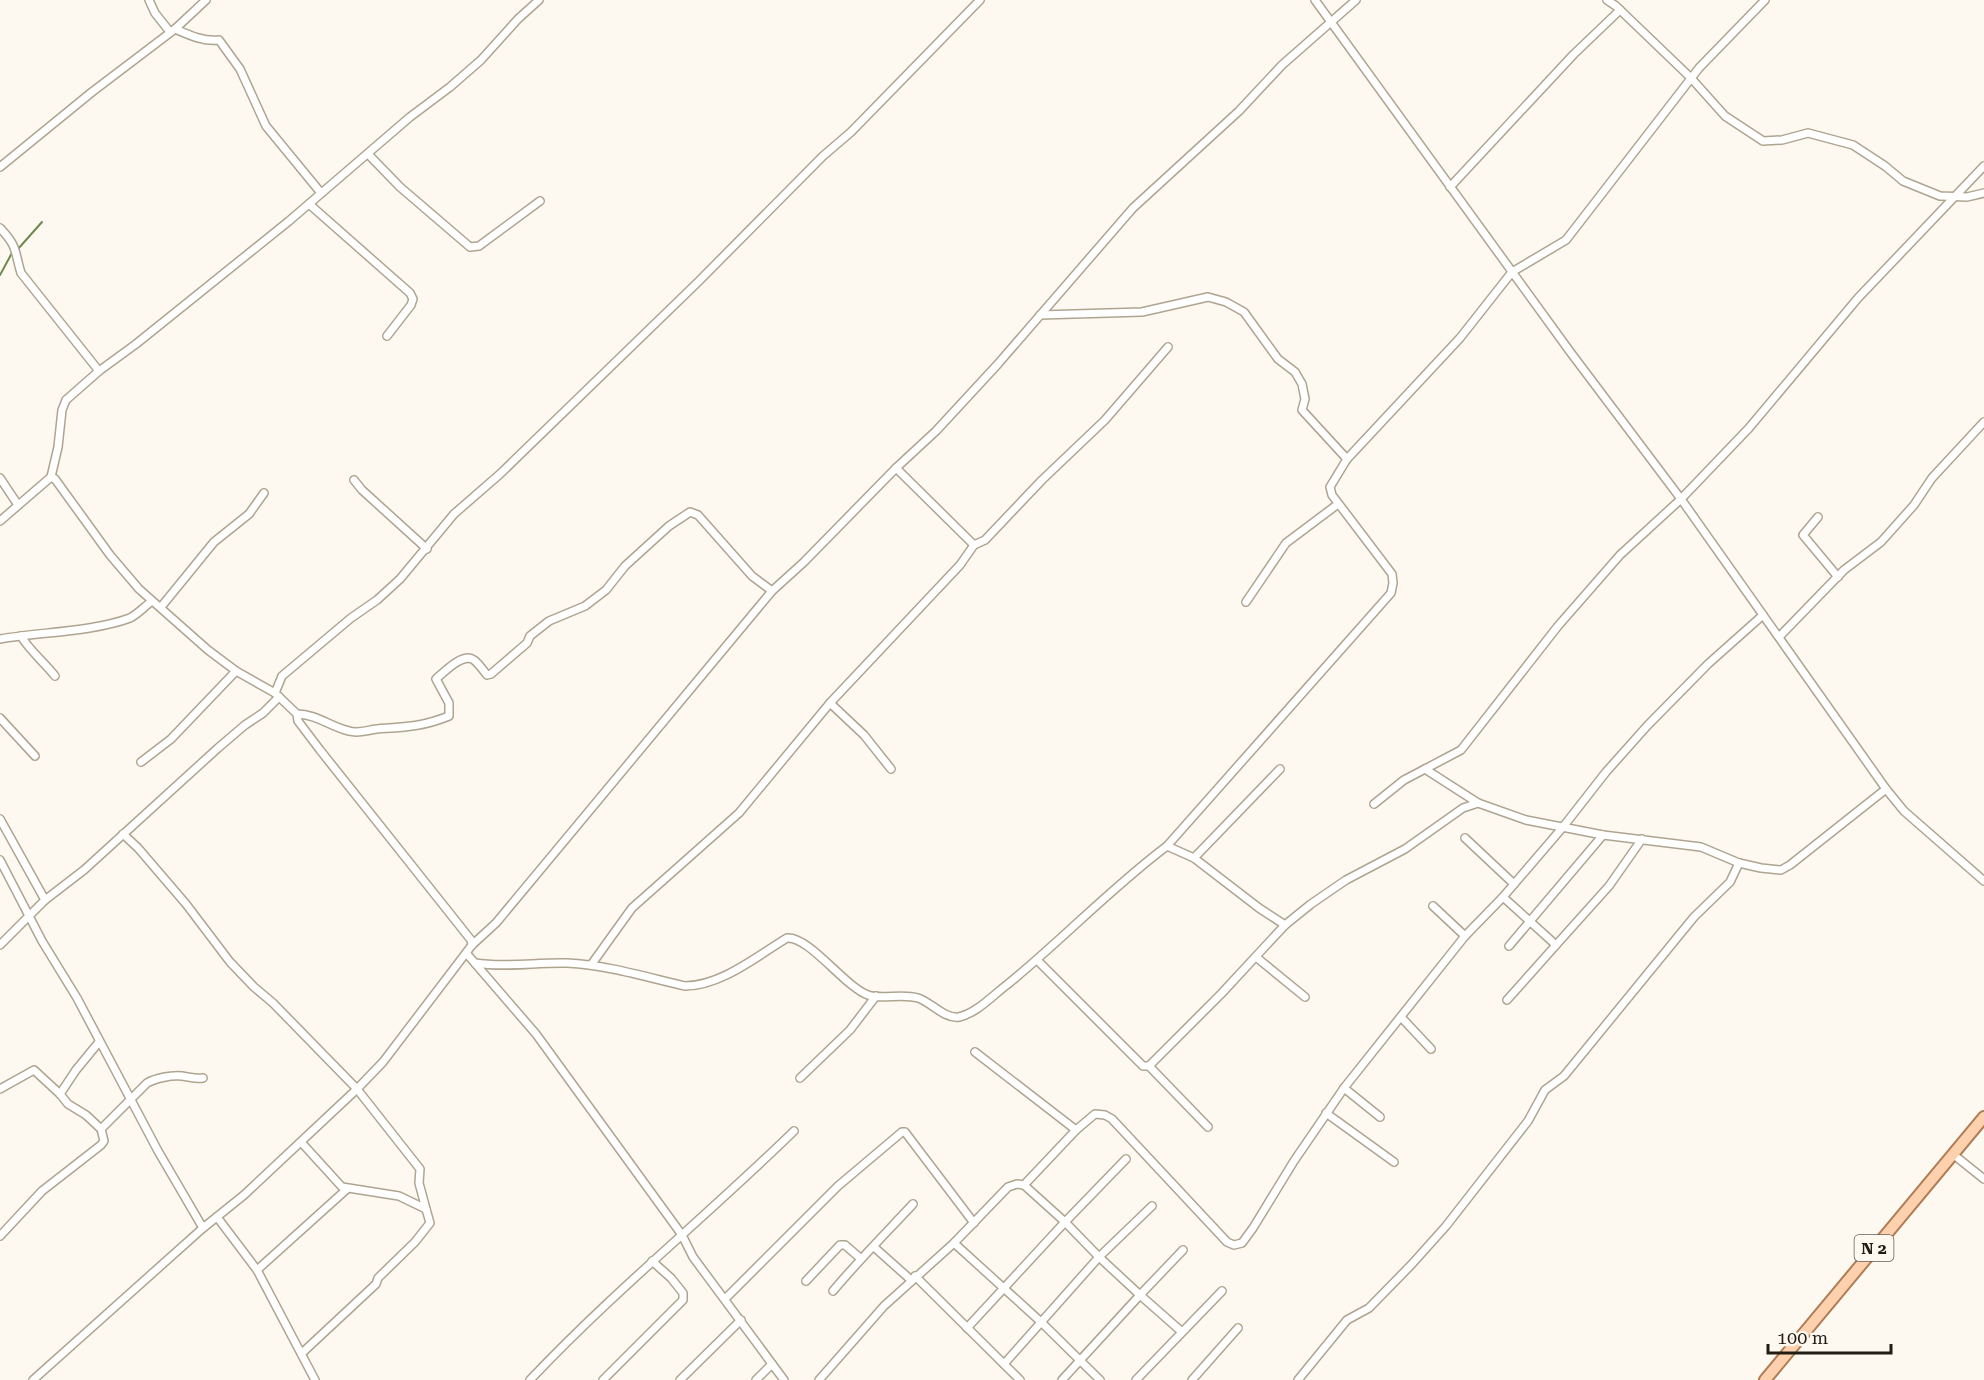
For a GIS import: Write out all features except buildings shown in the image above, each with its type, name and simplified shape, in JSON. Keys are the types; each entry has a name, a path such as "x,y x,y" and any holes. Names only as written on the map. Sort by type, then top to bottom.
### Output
{"main road":[{"name":"N 2","path":"1765,1380 1984,1117"}],"street":[{"path":"148,0 155,13 172,31 212,41 219,40 240,69 266,126 321,193"},
{"path":"0,167 172,31 206,0"},
{"path":"0,520 51,477 58,447 62,410 66,400 99,371 136,344 309,204 482,60 518,19 539,0"},
{"path":"0,945 45,900 84,870 218,748 280,698 282,676 400,579 454,514 500,474 698,282 823,156 851,132 980,0"},
{"path":"1315,0 1512,272 1681,499 1886,789 1904,811 1984,881"},
{"path":"33,1380 301,1142 383,1062 472,945 496,923 772,591 936,431 1133,208 1239,111 1282,65 1356,0"},
{"path":"1607,0 1690,78 1725,116 1763,141 1782,140 1808,133 1853,145 1885,166 1902,181 1940,196 1983,195"},
{"path":"475,963 591,965 685,986 699,986 714,981 787,938 793,937 869,996 913,997 949,1016 957,1017 975,1010 1037,960 1140,867 1167,846 1391,593 1394,583 1392,574 1332,495 1330,487 1347,459 1460,338 1512,272 1566,240 1690,78 1765,0"},
{"path":"1450,187 1574,54 1620,10"},
{"path":"368,154 400,187 470,247 479,246 540,201"},
{"path":"1374,804 1404,780 1461,750 1558,626 1620,555 1681,499 1749,428 1858,298 1984,166"},
{"path":"309,204 410,293 413,299 411,305 387,336"},
{"path":"0,228 14,245 21,273 99,371"},
{"path":"1040,315 1142,312 1208,297 1226,302 1244,312 1278,360 1295,372 1302,384 1305,399 1302,410 1347,459"},
{"path":"591,965 632,909 739,813 831,703 960,565 974,545 985,540 1042,480 1105,420 1168,347"},
{"path":"1779,637 1838,577 1881,542 1914,505 1932,478 1984,422"},
{"path":"896,468 974,545"},
{"path":"51,477 55,479 110,555 152,601 208,650 236,671 280,698 297,714 298,721 471,940 472,945"},
{"path":"0,478 18,505"},
{"path":"354,480 427,549"},
{"path":"161,607 214,542 249,514 264,493"},
{"path":"1246,602 1286,543 1338,504"},
{"path":"297,714 306,714 348,731 358,732 407,728 449,716 449,703 436,679 458,661 469,658 473,659 487,675 490,674 549,621 585,606 606,590 625,566 669,526 690,512 698,515 752,576 772,591"},
{"path":"1818,517 1803,534 1838,577"},
{"path":"0,639 80,629 114,622 132,617 152,601"},
{"path":"1024,1185 1076,1130 1095,1114 1105,1115 1112,1119 1227,1242 1234,1245 1242,1243 1344,1088 1466,936 1503,897 1647,726 1708,664 1763,615"},
{"path":"21,636 55,676"},
{"path":"141,762 171,739 236,671"},
{"path":"831,703 864,735 891,770"},
{"path":"0,718 35,756"},
{"path":"1194,858 1280,769"},
{"path":"1425,769 1478,803 1526,820 1603,835 1701,847 1739,863 1780,870 1790,865 1886,789"},
{"path":"1037,960 1143,1066 1149,1066 1221,994 1285,925 1311,904 1346,880 1405,849 1462,808 1478,803"},
{"path":"0,819 45,900"},
{"path":"123,834 165,879 230,962 254,987 273,1002 357,1089 420,1169 419,1183 430,1223 376,1284 302,1353"},
{"path":"1509,946 1603,835"},
{"path":"1465,838 1514,884"},
{"path":"1508,1000 1609,886 1642,839"},
{"path":"1167,846 1194,858 1285,925"},
{"path":"0,860 29,917 77,998 99,1042 203,1228"},
{"path":"1298,1380 1347,1320 1369,1308 1446,1226 1528,1121 1545,1090 1564,1076 1695,917 1730,882 1739,863"},
{"path":"1503,897 1556,945"},
{"path":"1433,906 1466,936"},
{"path":"467,954 536,1034 682,1235 693,1257 784,1380"},
{"path":"1256,957 1305,997"},
{"path":"800,1078 850,1030 876,996"},
{"path":"1401,1017 1431,1049"},
{"path":"60,1094 99,1042"},
{"path":"975,1052 1076,1130"},
{"path":"1149,1066 1208,1126"},
{"path":"0,1089 34,1070 68,1104 94,1121 101,1130 104,1141 42,1191 0,1236"},
{"path":"101,1130 153,1080 180,1076 202,1078"},
{"path":"1344,1088 1380,1117"},
{"path":"1326,1113 1394,1162"},
{"path":"530,1380 652,1261 746,1178 794,1131"},
{"path":"725,1299 837,1186 902,1132 908,1135 918,1152 974,1223"},
{"path":"301,1142 342,1187 399,1196 426,1209"},
{"path":"1954,1155 1984,1179"},
{"path":"967,1328 1126,1159"},
{"path":"819,1380 884,1306 954,1243 1008,1187 1017,1184 1024,1185 1182,1332"},
{"path":"257,1270 347,1189"},
{"path":"833,1291 860,1258 874,1247 913,1204"},
{"path":"1004,1364 1099,1257 1152,1206"},
{"path":"218,1217 257,1270 315,1380"},
{"path":"954,1243 1041,1322 1100,1380"},
{"path":"806,1281 840,1245 845,1245 860,1258"},
{"path":"874,1247 913,1278 1020,1380"},
{"path":"1062,1380 1183,1250"},
{"path":"603,1380 683,1300 683,1293 671,1278 652,1261"},
{"path":"1136,1380 1221,1291"},
{"path":"680,1380 741,1320"},
{"path":"1192,1380 1238,1328"},
{"path":"756,1380 772,1364"}],"waterway":[{"path":"18,249 42,222"},
{"path":"0,275 13,251"}]}
